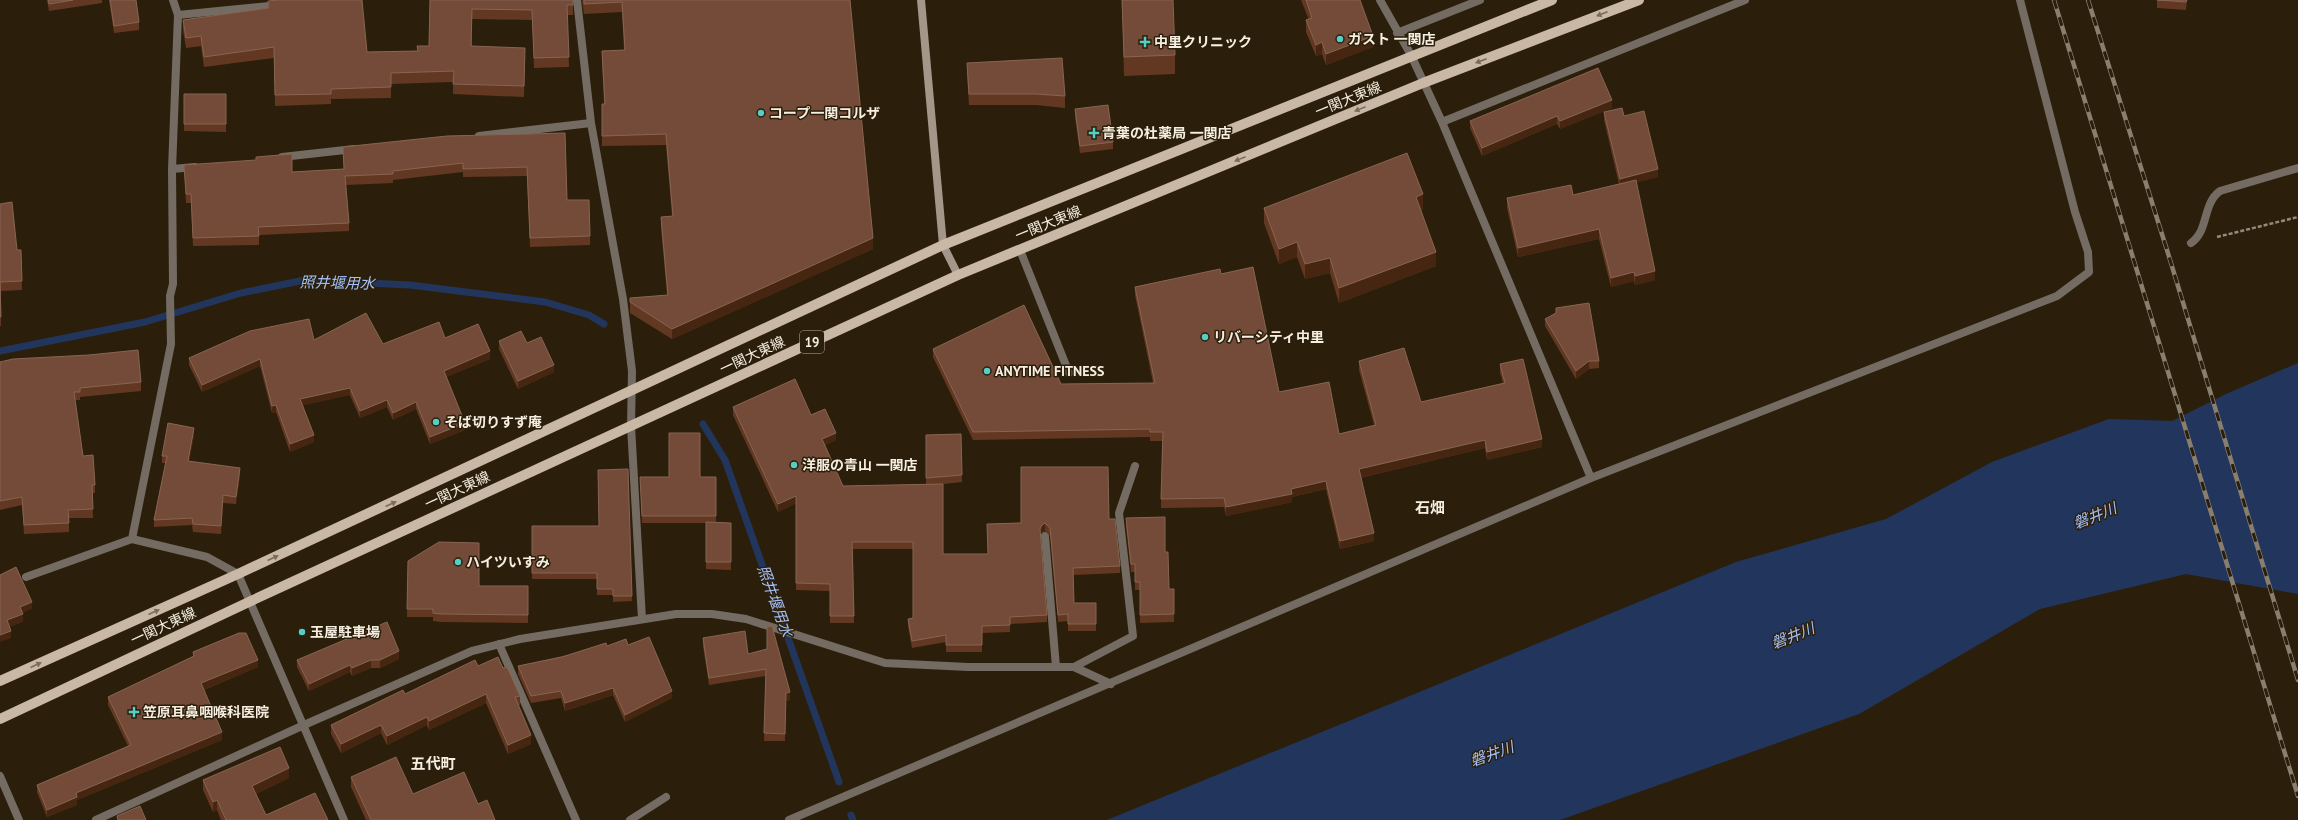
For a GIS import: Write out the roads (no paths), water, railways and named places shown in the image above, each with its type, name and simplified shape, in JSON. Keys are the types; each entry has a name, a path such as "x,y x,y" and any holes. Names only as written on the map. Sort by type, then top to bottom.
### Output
{"main road":[{"name":"一関大東線","path":"0,681 238,574 633,391 943,245 1411,55 1552,0"},
{"name":"一関大東線","path":"0,719 250,601 958,275 1423,83 1639,0"}],"street":[{"path":"132,539 171,344 170,296 173,284 172,169 178,15 173,0"},
{"path":"577,0 591,124 623,299 633,391 631,426 642,619"},
{"path":"921,0 943,245 958,275"},
{"path":"1380,0 1397,33 1411,55 1442,122 1591,478"},
{"path":"1397,33 1480,0"},
{"path":"1442,122 1745,0"},
{"path":"789,820 1111,684 1591,478 2057,296 2089,272 2088,252 2075,212 2020,0"},
{"path":"178,15 289,4"},
{"path":"473,136 591,124"},
{"path":"275,158 362,149"},
{"path":"172,169 204,166"},
{"path":"2191,243 2200,233 2210,202 2220,191 2298,168"},
{"path":"1020,250 1069,373"},
{"path":"1074,667 1133,636 1119,513 1135,466"},
{"path":"1045,536 1056,667"},
{"path":"26,577 132,539 207,557 238,574 344,820"},
{"path":"96,820 304,725 472,651 499,644 676,614 712,614 746,619 885,663 968,667 1074,667 1111,684"},
{"path":"499,644 576,820"},
{"path":"0,776 19,820"},
{"path":"630,820 666,797"}],"water":[{"name":"磐井川","path":"2298,363 2298,594 2186,574 2040,609 1859,714 1560,820 1107,820 1736,562 1886,519 1992,462 2109,419 2172,421 2226,394"}],"waterway":[{"name":"照井堰用水","path":"0,351 145,322 241,293 305,280 410,285 545,302 589,315 604,324"},
{"name":"照井堰用水","path":"703,424 725,460 839,782"},
{"name":"照井堰用水","path":"851,815 853,820"}],"railway":[{"path":"2054,0 2298,796"},
{"path":"2088,0 2167,250 2298,680"}],"place":[{"name":"ガスト 一関店","path":"1340,39"},
{"name":"中里クリニック","path":"1145,42"},
{"name":"コープ一関コルザ","path":"761,113"},
{"name":"青葉の杜薬局 一関店","path":"1094,133"},
{"name":"リバーシティ中里","path":"1205,337"},
{"name":"ANYTIME FITNESS","path":"987,371"},
{"name":"そば切りすず庵","path":"436,422"},
{"name":"洋服の青山 一関店","path":"794,465"},
{"name":"ハイツいすみ","path":"458,562"},
{"name":"玉屋駐車場","path":"302,632"},
{"name":"笠原耳鼻咽喉科医院","path":"134,712"}],"district":[{"name":"石畑","path":"1430,508"},
{"name":"五代町","path":"433,764"}]}
